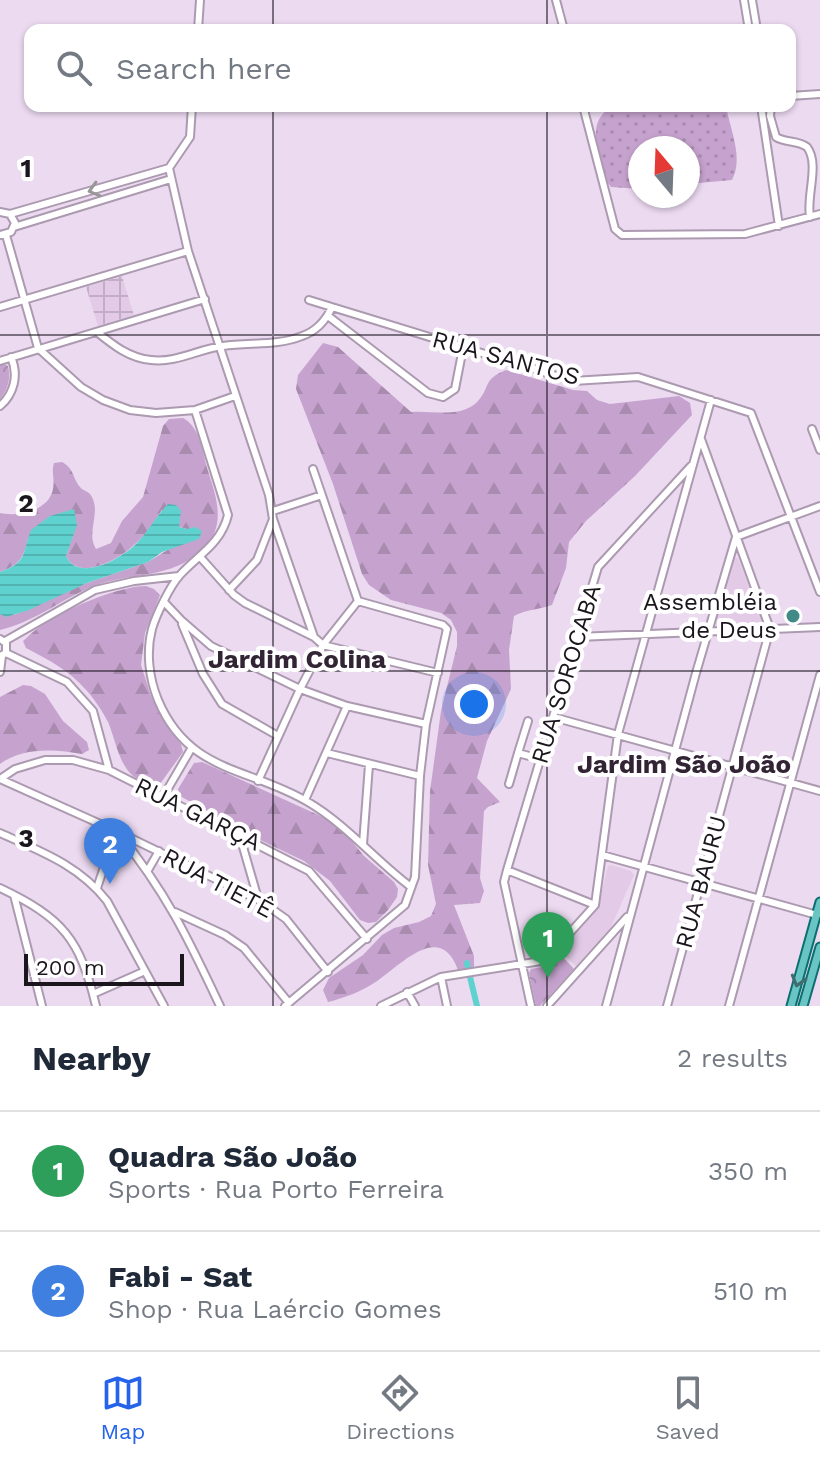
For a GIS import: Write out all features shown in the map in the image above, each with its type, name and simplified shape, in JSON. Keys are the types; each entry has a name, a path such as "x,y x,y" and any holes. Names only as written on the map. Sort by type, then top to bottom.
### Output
{"main road":[{"path":"791,1006 820,902"},
{"path":"803,1006 820,947"}],"street":[{"path":"198,24 200,0"},
{"path":"556,0 562,24"},
{"path":"744,0 748,24"},
{"path":"752,0 756,24"},
{"path":"796,96 820,94"},
{"path":"0,212 10,214 169,168 190,137 192,112"},
{"path":"585,112 618,233 622,235 745,234 820,214"},
{"path":"762,112 779,226"},
{"path":"770,112 776,137 804,145 814,157 808,203 810,217"},
{"path":"169,168 188,251 314,637"},
{"path":"171,179 14,227 3,235 38,348 81,387 103,400 130,410 156,413 195,410 235,396"},
{"path":"10,214 14,227"},
{"path":"0,307 188,251"},
{"path":"0,361 205,299"},
{"name":"RUA SANTOS","path":"309,300 573,381 638,377 751,413 791,517"},
{"path":"97,332 122,351 148,360 182,358 220,346 301,337 320,326 332,307"},
{"path":"328,316 436,396 443,397 455,389 463,348"},
{"path":"0,406 7,400 15,376 11,357"},
{"path":"381,1006 441,977 522,964 549,956 595,905 618,734 711,400"},
{"path":"195,410 228,515 225,527 201,558 179,576 152,629 150,675 163,712 191,749 305,800 337,821 411,887"},
{"path":"812,429 820,450"},
{"path":"701,439 770,629"},
{"name":"RUA SOROCABA","path":"507,870 598,567 694,463"},
{"path":"313,469 358,601"},
{"path":"273,515 322,495"},
{"path":"736,537 820,506"},
{"path":"229,590 248,572 264,545 273,515"},
{"path":"791,517 820,592"},
{"path":"606,1006 736,537"},
{"path":"264,545 283,545"},
{"path":"201,558 245,603 314,637 323,645 438,673"},
{"path":"0,672 3,655 8,648 2,640 95,590 134,581 179,576"},
{"path":"175,912 225,935 244,948 287,1005 405,905 415,877 426,724 447,629 443,625 358,601"},
{"path":"258,781 323,645 358,601"},
{"path":"165,603 211,646 300,689 347,706 426,724"},
{"path":"181,620 214,695 222,704 278,736"},
{"path":"577,637 820,627"},
{"name":"RUA BAURU","path":"667,1006 770,629"},
{"path":"195,655 211,646"},
{"path":"3,655 67,682 93,711 109,770"},
{"path":"729,1006 820,675"},
{"path":"305,800 347,706"},
{"path":"553,717 820,791"},
{"path":"509,784 528,721"},
{"path":"163,797 191,749"},
{"path":"327,753 420,776"},
{"path":"518,753 540,759"},
{"name":"RUA GARÇA","path":"0,779 15,769 45,760 73,760 109,770 309,871 367,939"},
{"path":"363,844 369,765"},
{"name":"RUA TIETÊ","path":"0,779 259,900 286,919 328,972"},
{"path":"116,831 148,870 175,912 220,1006"},
{"path":"97,888 116,831"},
{"path":"0,833 68,864 97,888 164,1006"},
{"path":"239,833 259,900"},
{"path":"148,870 159,851"},
{"path":"602,855 817,915"},
{"path":"531,1006 504,882 507,870 595,905"},
{"path":"0,888 42,909 69,937 82,958 96,1006"},
{"path":"14,895 42,1006"},
{"path":"547,1006 629,915"},
{"path":"188,938 202,924"},
{"path":"93,994 145,971"},
{"path":"441,977 447,1006"},
{"path":"407,992 415,1006"}],"shaded area":[{"path":"122,276 134,315 98,326 86,287"},
{"path":"168,504 176,505 181,511 179,527 195,527 202,531 199,539 162,552 148,562 87,583 29,610 6,617 0,614 0,572 20,560 31,530 50,516 74,509 77,525 66,556 72,564 89,568 110,562 129,550"},
{"path":"735,558 738,558 762,620 759,624 716,624"},
{"path":"608,866 631,871 634,875 611,927 576,966 560,951 598,907"}],"green space":[{"path":"604,112 727,112 737,162 732,180 700,183 700,136 628,136 628,188 611,187 603,173 596,135 598,122"},
{"path":"323,343 338,347 411,412 455,412 471,407 482,396 490,380 506,370 573,390 587,391 597,400 610,404 679,396 690,403 692,415 569,542 566,568 552,605 514,616 509,650 511,689 487,741 477,778 500,802 484,811 480,878 484,891 480,903 454,905 474,956 474,968 458,970 450,955 441,948 430,947 407,958 363,989 328,1002 323,990 329,978 363,955 382,935 431,916 436,904 428,865 430,791 441,711 457,646 457,632 451,620 441,613 391,600 369,585 362,574 333,484 296,389 298,375"},
{"path":"0,365 8,366 9,380 0,399"},
{"path":"183,418 194,428 200,441 217,502 217,522 210,541 177,566 94,586 25,622 0,630 0,614 14,615 87,583 148,562 169,549 187,529 179,527 162,510 145,534 126,552 89,568 72,564 66,556 74,532 28,538 20,560 0,572 0,513 24,513 46,503 53,489 54,463 62,462 94,501 92,536 96,549 111,543 122,521 143,497 163,426 169,419"},
{"path":"146,586 160,595 145,633 141,665 151,696 183,752 160,784 147,783 129,772 99,706 66,672 26,648 23,641 48,621 75,607 120,590"},
{"path":"23,685 45,694 63,721 87,742 89,750 82,754 50,750 29,752 0,764 0,697"},
{"path":"202,762 325,818 394,882 398,889 397,897 388,910 376,922 360,920 330,881 304,861 180,796 178,789 194,763"},
{"path":"560,954 574,969 540,1006 536,1006 529,973"},
{"path":"551,965 561,973 545,992 535,984"}],"waterway":[{"path":"467,963 468,968"},
{"path":"470,977 477,1006"}],"place":[{"name":"Assembléia de Deus","path":"793,616"},
{"name":"Fabi - Sat","path":"110,884"},
{"name":"Quadra São João","path":"548,978"}],"district":[{"name":"Jardim Colina","path":"297,659"},
{"name":"Jardim São João","path":"684,764"}]}
